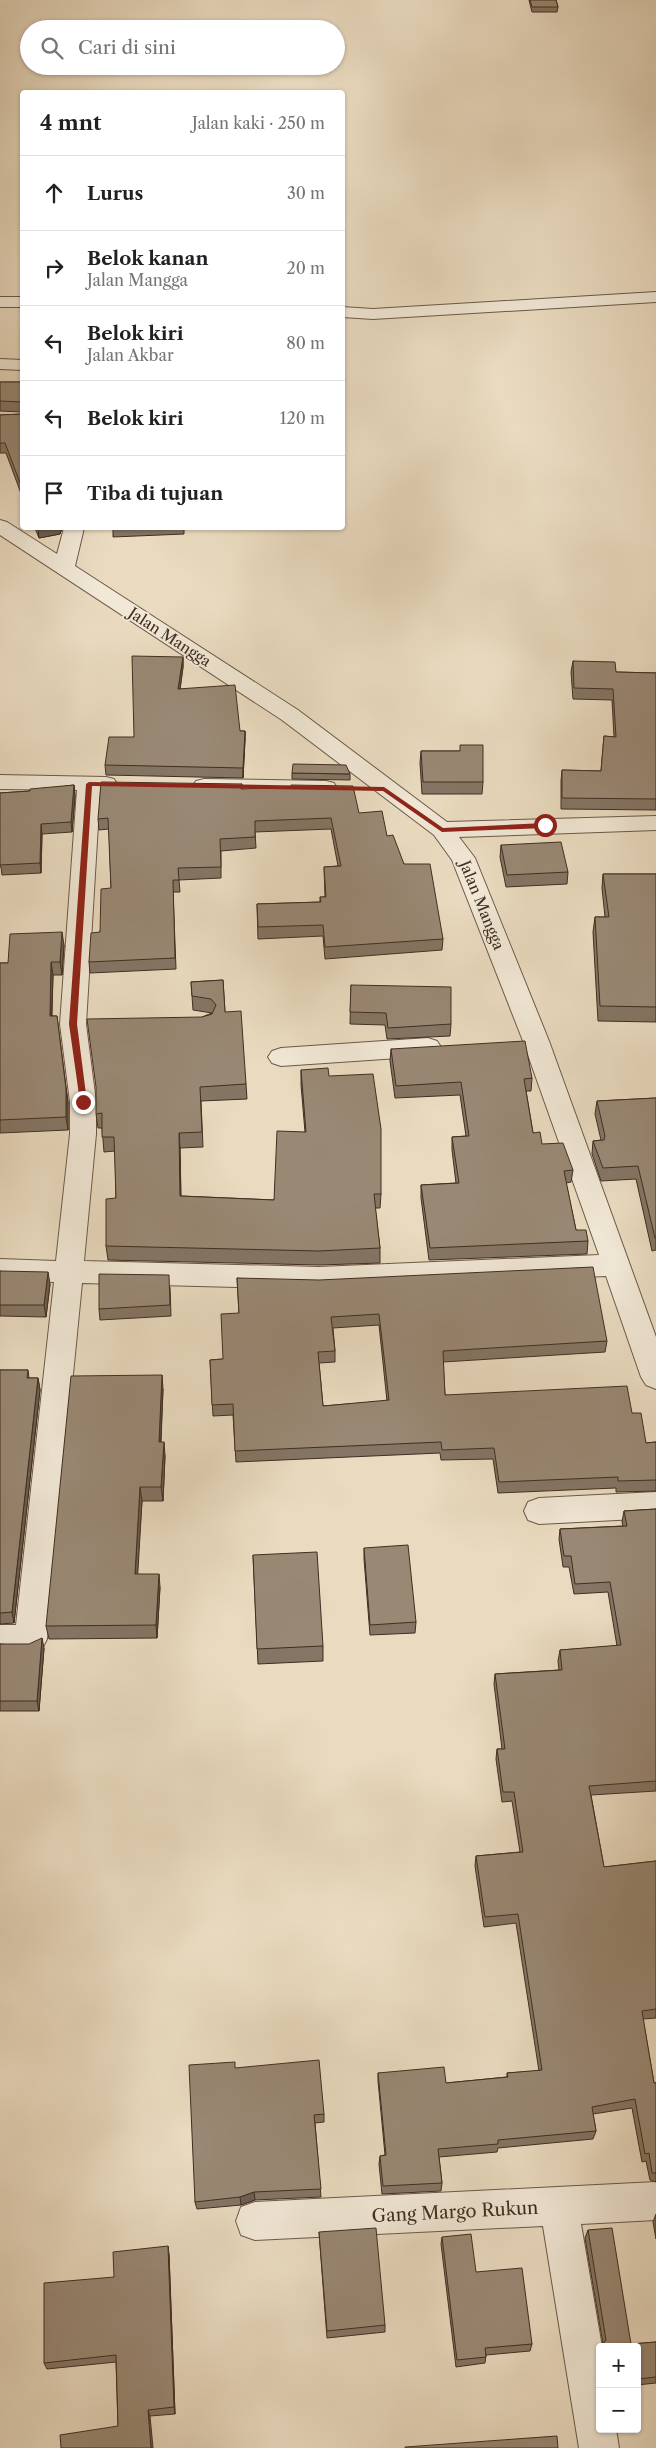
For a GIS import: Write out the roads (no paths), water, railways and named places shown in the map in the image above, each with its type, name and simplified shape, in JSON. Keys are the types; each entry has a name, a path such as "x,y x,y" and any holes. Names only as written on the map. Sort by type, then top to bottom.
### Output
{"street":[{"path":"345,312 382,314 656,297"},
{"path":"0,302 20,302"},
{"path":"0,364 20,364"},
{"name":"Jalan Mangga","path":"0,526 290,715 384,789 442,830 463,858 536,1041 656,1377"},
{"path":"64,568 74,530"},
{"path":"0,782 128,784"},
{"path":"0,1639 30,1640 69,1270 82,1134 89,784"},
{"path":"186,785 384,789"},
{"path":"442,830 656,823"},
{"path":"509,1042 536,1041"},
{"path":"281,1057 453,1046"},
{"path":"0,1270 69,1270 102,1273 319,1278 616,1264"},
{"path":"539,1511 656,1505"},
{"name":"Gang Margo Rukun","path":"255,2221 656,2201"},
{"path":"559,2207 598,2448"}]}
